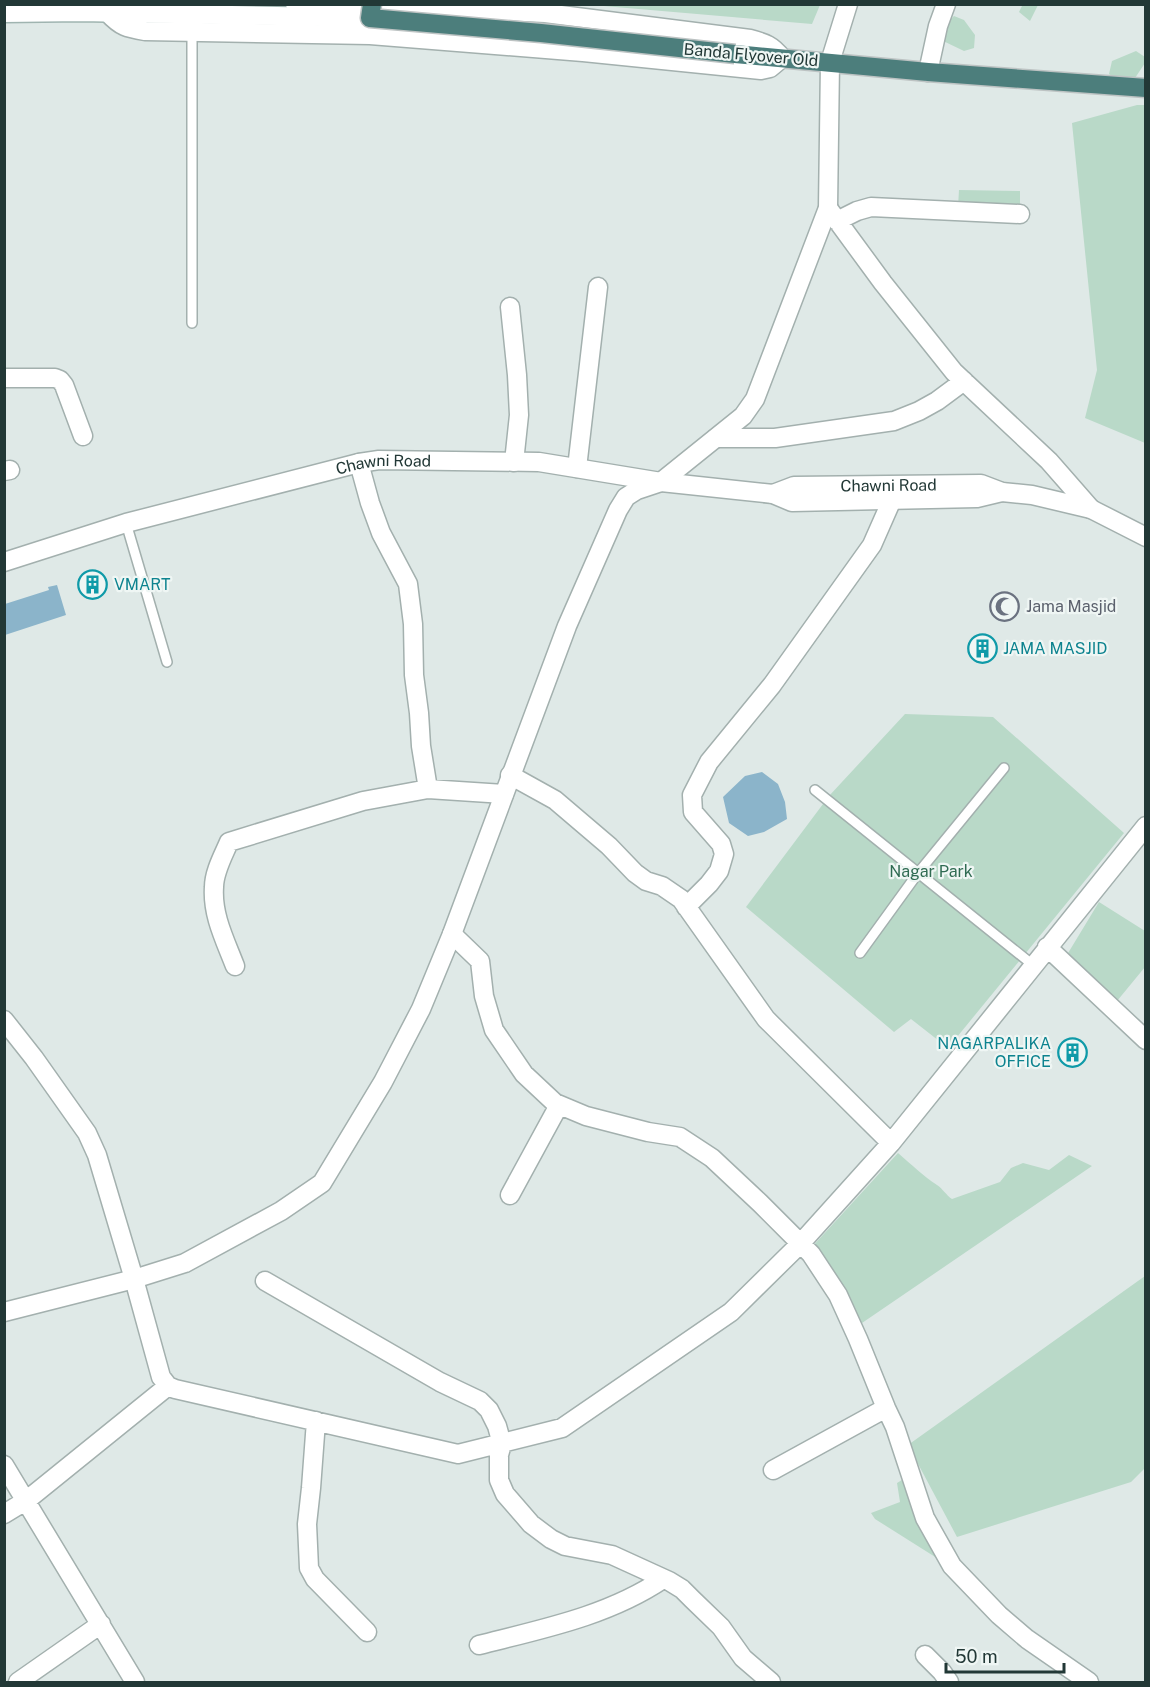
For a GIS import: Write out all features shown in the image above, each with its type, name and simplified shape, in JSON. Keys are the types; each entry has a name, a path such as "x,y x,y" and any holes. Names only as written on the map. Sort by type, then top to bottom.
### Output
{"highway":[{"name":"Banda Flyover Old","path":"371,11 541,33 735,54 928,72 1146,88"}],"street":[{"path":"114,9 118,23 126,28 145,31 370,35 571,51 760,70 770,68 782,58 775,49 750,39 545,13 295,4"},
{"path":"4,1312 134,1279 185,1263 281,1211 322,1183 383,1082 421,1009 452,934 567,627 618,510 626,497 637,490 661,482 716,438 743,416 755,399 833,214 830,62 848,4"},
{"path":"928,72 938,26 946,4"},
{"path":"4,13 82,8 114,9 141,14 371,11"},
{"path":"833,214 871,207 1020,214"},
{"path":"833,214 883,283 954,372 1050,461 1091,509"},
{"path":"577,468 598,286"},
{"path":"510,307 519,415 514,462"},
{"path":"4,378 55,378 60,380 83,436"},
{"path":"716,438 775,438 894,421 937,401 964,381"},
{"name":"Chawni Road","path":"4,562 126,523 379,460 539,462 661,482 773,494 792,502 895,493 977,498 1002,492 1032,495 1091,509 1146,537"},
{"path":"360,463 370,503 381,533 408,584 413,624 414,675 428,789"},
{"path":"686,907 719,871 724,855 721,844 693,812 692,795 700,779 709,762 772,685 872,545 895,493"},
{"path":"510,775 555,800 601,838 635,873 646,881 662,886 681,900 766,1019 891,1143"},
{"path":"235,966 216,916 213,886 229,842 363,801 428,789 471,790 504,794"},
{"path":"4,1020 87,1133 97,1155 161,1377 168,1386 458,1454 562,1428 730,1312 800,1244 891,1143 1146,826"},
{"path":"452,934 480,961 484,996 494,1030 524,1074 555,1103 586,1116 648,1132 680,1137 712,1158 811,1254 838,1295 895,1427 925,1518 952,1566 999,1615 1027,1639 1089,1683"},
{"path":"1047,947 1146,1040"},
{"path":"510,1195 559,1105"},
{"path":"265,1281 440,1382 480,1401 489,1410 502,1444 499,1455 499,1480 505,1494 531,1524 565,1546 612,1555 676,1585 721,1628 743,1658 771,1683"},
{"path":"4,1514 27,1500 168,1386"},
{"path":"772,1470 886,1408"},
{"path":"316,1421 307,1524 309,1568 315,1580 367,1632"},
{"path":"4,1465 135,1683"},
{"path":"479,1645 587,1617 630,1599 663,1579"},
{"path":"18,1683 100,1624"},
{"path":"925,1655 942,1672 949,1683"}],"lane":[{"path":"192,32 192,323"},
{"path":"126,523 167,662"},
{"path":"860,953 918,873 1004,768"},
{"path":"815,790 1034,965"}],"green space":[{"path":"820,4 812,24 592,5"},
{"path":"1023,4 1038,5 1030,21 1019,12"},
{"path":"954,16 964,20 975,35 974,48 964,51 939,39"},
{"path":"1136,51 1145,57 1145,63 1129,87 1109,74 1112,61"},
{"path":"1137,105 1146,105 1145,443 1085,418 1097,370 1072,123"},
{"path":"959,190 1020,191 1020,208 958,207"},
{"name":"Nagar Park","path":"905,714 993,717 1124,833 948,1048 911,1019 894,1032 746,907 829,796"},
{"path":"1099,902 1145,931 1145,967 1108,1012 1059,968"},
{"path":"898,1153 952,1199 1000,1182 1011,1168 1023,1163 1049,1170 1069,1155 1092,1166 862,1323 811,1248"},
{"path":"1145,1276 1145,1468 1131,1482 957,1537 908,1445"},
{"path":"915,1472 959,1572 875,1519 871,1513 900,1502 897,1483"}],"water":[{"path":"57,585 66,615 5,635 5,604 49,590 48,587"},
{"path":"762,772 778,784 785,802 787,819 764,832 748,836 729,823 723,797 745,776"}],"place":[{"name":"VMART","path":"93,584"},
{"name":"Jama Masjid","path":"1005,606"},
{"name":"JAMA MASJID","path":"982,648"},
{"name":"NAGARPALIKA OFFICE","path":"1072,1052"}]}
